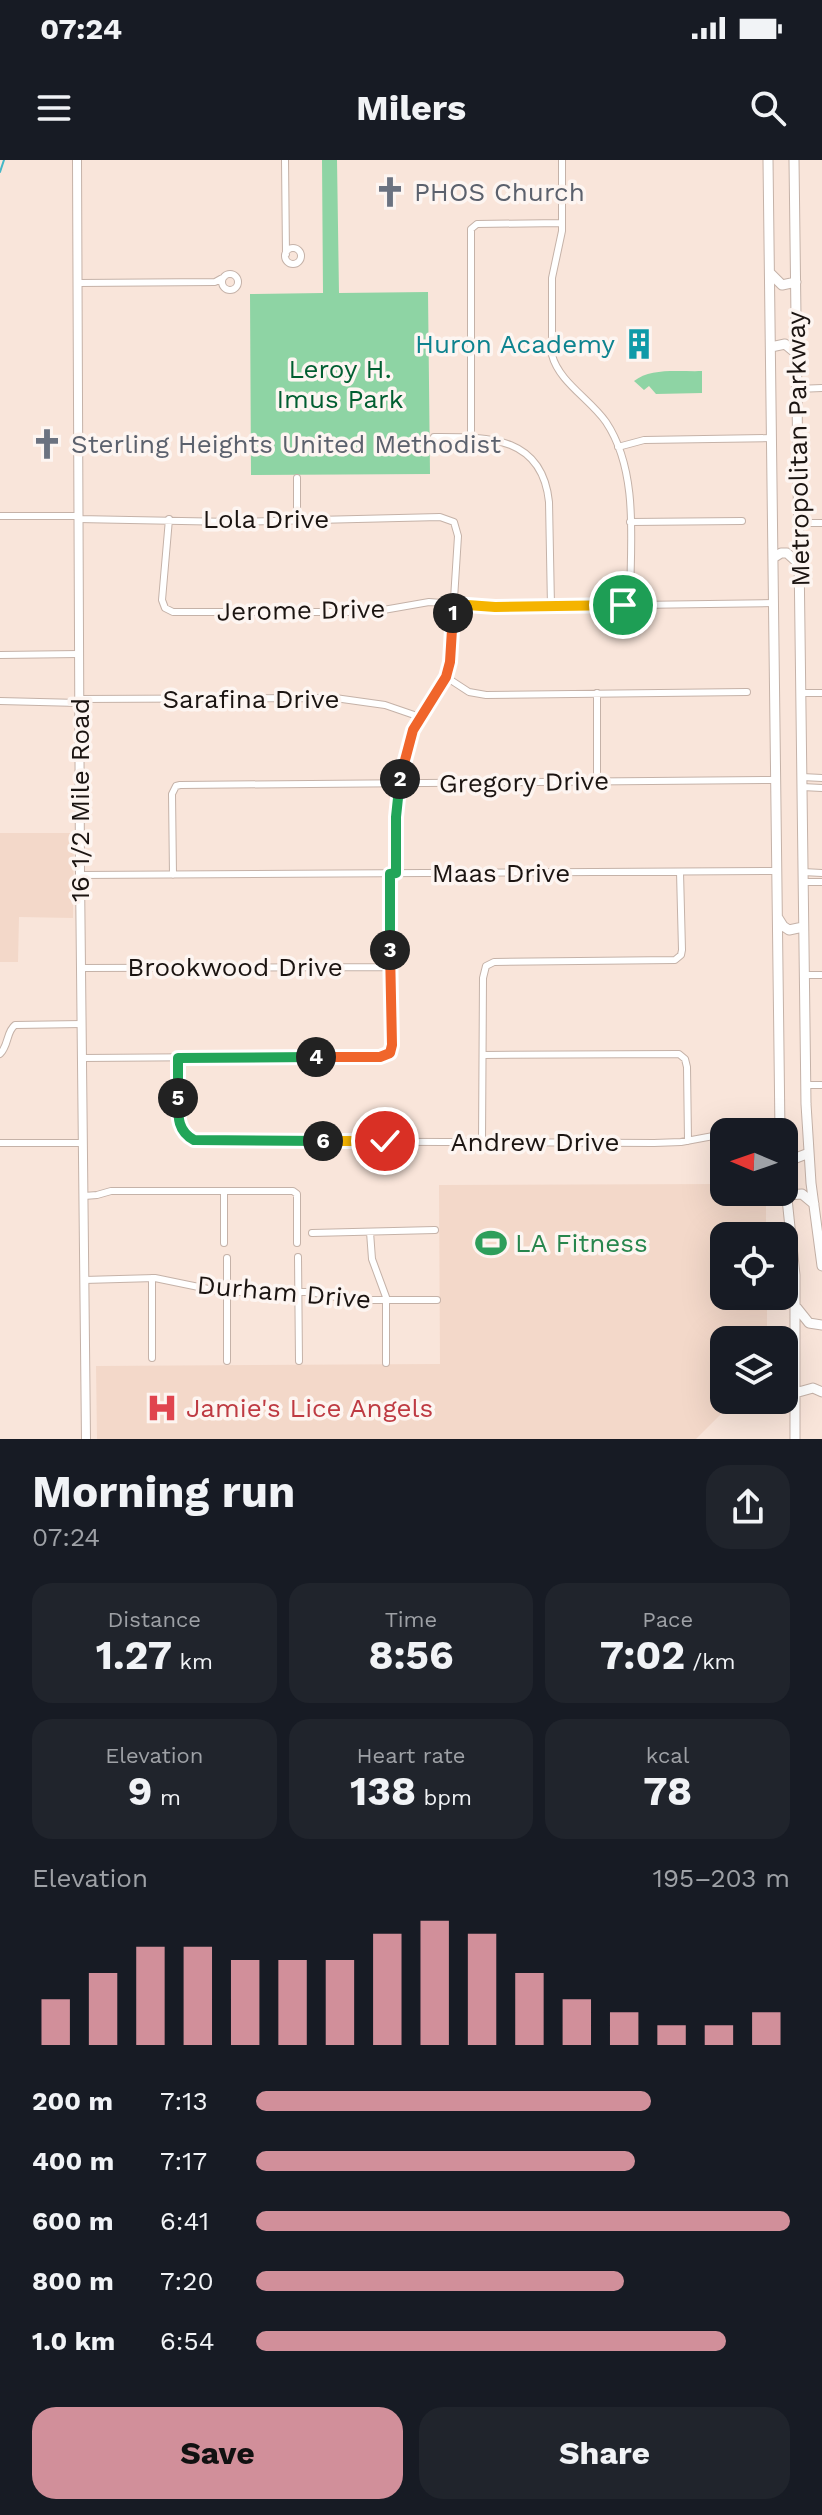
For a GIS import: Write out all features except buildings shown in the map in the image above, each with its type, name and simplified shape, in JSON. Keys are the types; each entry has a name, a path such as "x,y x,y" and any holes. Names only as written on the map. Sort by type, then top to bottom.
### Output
{"main road":[{"name":"Metropolitan Parkway","path":"768,160 780,1118"},
{"name":"Metropolitan Parkway","path":"794,160 806,1085 809,1153 822,1266"},
{"path":"770,273 782,285 796,282"},
{"path":"771,347 785,344 797,354"},
{"path":"773,558 787,553 799,564"},
{"path":"778,918 789,930 803,927"},
{"path":"798,1157 809,1153"},
{"path":"798,1194 814,1204"},
{"path":"798,1309 809,1323 822,1325"},
{"path":"798,1392 813,1388 822,1392"},
{"path":"795,1414 795,1439"}],"street":[{"name":"16 1/2 Mile Road","path":"77,160 86,1439"},
{"path":"285,160 285,242 286,254 288,263 298,263 301,253 285,242"},
{"path":"562,160 562,223 552,278 552,345 555,364 599,414 618,447 628,484 630,605"},
{"path":"471,437 472,226 562,223"},
{"path":"286,254 294,248"},
{"path":"78,283 215,282 233,274 239,284 234,290 228,290 215,282"},
{"path":"224,277 224,287"},
{"path":"797,389 822,388"},
{"path":"434,437 497,439 513,445 530,458 543,477 549,502 551,606"},
{"path":"618,447 644,440 772,438"},
{"path":"297,478 297,520"},
{"name":"Lola Drive","path":"0,516 233,522 440,517 454,522 458,536 454,604"},
{"name":"Jerome Drive","path":"169,519 162,600 165,608 173,612 372,612 423,602 551,606 774,603"},
{"path":"630,522 742,521"},
{"path":"799,523 822,523"},
{"path":"82,1058 380,1057 390,1053 393,874 399,783 407,745 420,717 446,677 454,604"},
{"path":"0,655 79,654"},
{"path":"446,677 469,692 486,695 747,692"},
{"path":"597,693 597,781"},
{"path":"801,693 822,693"},
{"name":"Sarafina Drive","path":"0,701 335,698 385,705 420,717"},
{"path":"802,782 822,778"},
{"name":"Gregory Drive","path":"173,875 172,801 176,786 185,784 776,780"},
{"path":"802,782 822,788"},
{"name":"Maas Drive","path":"80,875 777,871"},
{"path":"482,1142 483,978 486,966 494,962 666,962 679,958 682,950 680,872"},
{"path":"803,877 822,873"},
{"path":"803,877 822,882"},
{"name":"Brookwood Drive","path":"81,968 390,967"},
{"path":"804,975 822,975"},
{"path":"0,1054 15,1025 82,1024"},
{"path":"483,1055 679,1054 685,1059 687,1067 688,1141"},
{"name":"Andrew Drive","path":"178,1058 179,1121 186,1135 194,1140 688,1141 710,1137"},
{"path":"806,1085 822,1085"},
{"path":"0,1143 83,1143"},
{"path":"84,1196 111,1191 296,1192 297,1243"},
{"path":"224,1191 224,1243"},
{"path":"312,1233 435,1230"},
{"path":"370,1232 372,1259 386,1300 386,1363"},
{"path":"298,1257 299,1361"},
{"path":"227,1258 227,1361"},
{"path":"152,1278 152,1358"},
{"name":"Durham Drive","path":"84,1280 152,1278 227,1292 323,1293 351,1300 437,1300"}],"shaded area":[{"path":"0,833 74,833 73,918 19,917 18,962 0,962"},
{"path":"710,1184 710,1206 766,1206 766,1222 710,1222 710,1310 767,1310 767,1326 710,1326 710,1414 721,1414 696,1439 97,1439 96,1366 440,1364 439,1185"}],"green space":[{"name":"Leroy H. Imus Park","path":"322,160 337,160 339,293 428,292 430,474 251,475 250,294 323,293"},
{"path":"702,371 702,393 656,394 649,386 644,390 634,381 657,372"}],"waterway":[{"path":"0,172 4,160"}],"place":[{"name":"PHOS Church","path":"390,192"},
{"name":"Huron Academy","path":"639,344"},
{"name":"Sterling Heights United Methodist","path":"47,444"},
{"name":"LA Fitness","path":"491,1243"},
{"name":"Jamie's Lice Angels","path":"162,1408"}],"route":[{"path":"385,1141 194,1140 182,1130 179,1121 178,1058 380,1057 390,1053 390,874 396,873 399,783 413,730 446,677 454,604 495,607 623,605"}]}
